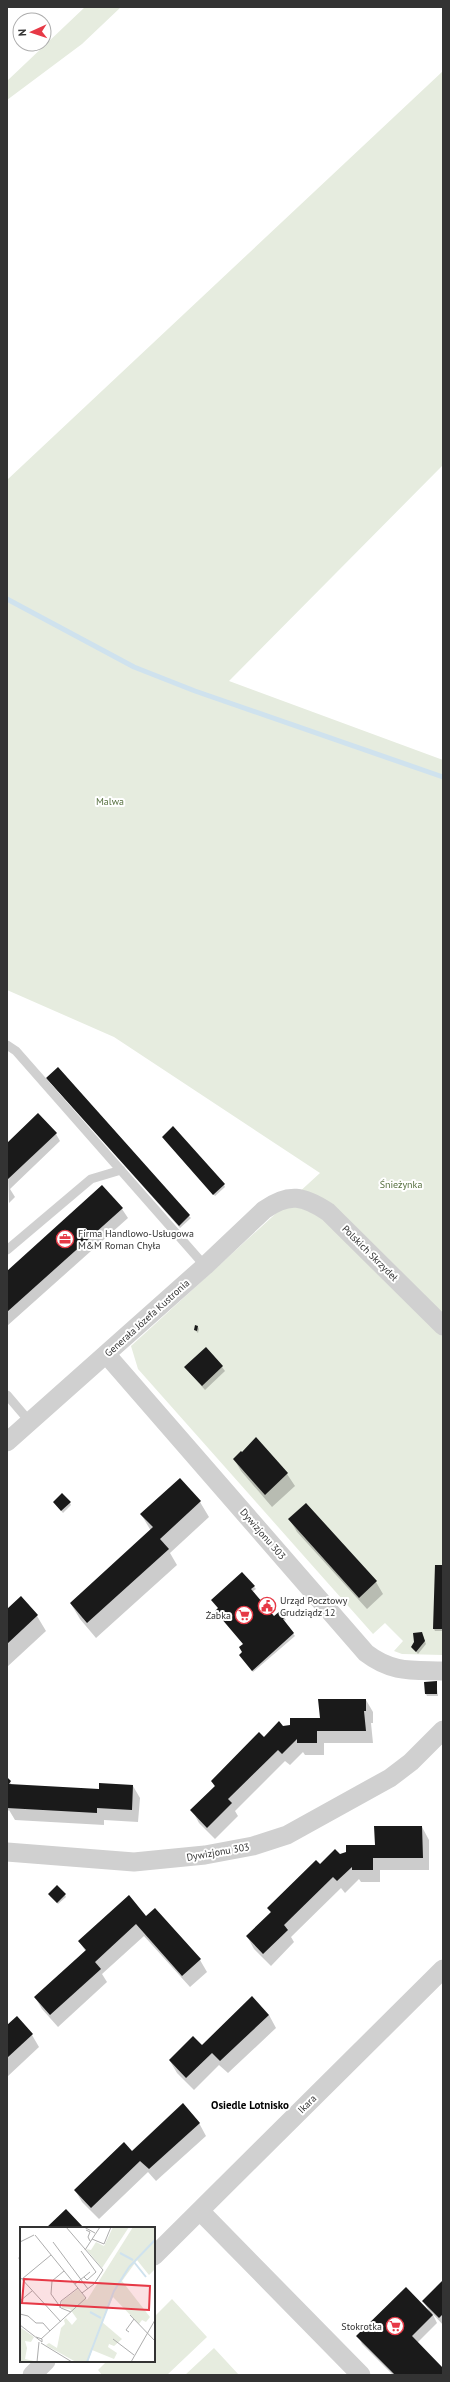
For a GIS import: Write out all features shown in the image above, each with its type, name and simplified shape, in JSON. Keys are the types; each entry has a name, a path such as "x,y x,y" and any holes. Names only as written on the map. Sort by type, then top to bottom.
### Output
{"street":[{"name":"Generała Józefa Kustronia","path":"7,1442 205,1266 264,1210 272,1204 288,1198"},
{"name":"Polskich Skrzydeł","path":"288,1198 301,1198 312,1201 328,1212 443,1326"},
{"name":"Dywizjonu 303","path":"106,1354 366,1653 388,1667 402,1670 443,1671"},
{"name":"Dywizjonu 303","path":"7,1852 134,1862 205,1855 253,1846 288,1835 390,1778 411,1762 443,1730"},
{"name":"Ikara","path":"155,2255 443,1969"},
{"path":"200,2211 361,2375"},
{"path":"32,2375 45,2362"}],"lane":[{"path":"7,1045 16,1051 205,1266"},
{"path":"7,1250 90,1179 121,1170"},
{"path":"7,1395 30,1422"}],"green space":[{"path":"85,7 121,7 82,44 7,100 7,81 38,52 52,52 52,38"},
{"path":"443,71 443,465 229,681 443,760 443,1655 402,1654 394,1651 403,1641 385,1623 373,1634 138,1369 131,1346 320,1173 114,1037 7,990 7,480"},
{"path":"172,2299 207,2337 167,2375 102,2375 98,2370 106,2362 155,2362 155,2316"},
{"path":"214,2348 239,2375 185,2375"}],"building":[{"path":"58,1067 190,1215 179,1226 46,1078"},
{"path":"38,1113 57,1133 7,1180 7,1143"},
{"path":"173,1126 225,1184 213,1195 162,1137"},
{"name":"Firma Handlowo-Usługowa M&M Roman Chyła","path":"102,1185 123,1208 7,1312 7,1271"},
{"path":"195,1325 198,1326 197,1331 194,1330"},
{"path":"206,1347 223,1366 202,1386 184,1367"},
{"path":"256,1437 288,1473 265,1495 233,1459"},
{"path":"180,1478 201,1501 160,1539 169,1549 87,1623 70,1603 153,1527 140,1514"},
{"path":"62,1493 71,1502 61,1511 53,1502"},
{"path":"306,1503 377,1581 359,1598 288,1519"},
{"path":"435,1565 443,1565 443,1629 433,1629"},
{"path":"242,1572 255,1586 251,1589 274,1616 280,1611 285,1617 283,1619 294,1633 252,1671 239,1655 242,1652 239,1647 243,1644 215,1611 218,1608 211,1600"},
{"path":"21,1596 38,1615 7,1644 7,1609"},
{"path":"422,1632 425,1641 416,1652 411,1647 414,1642 413,1633"},
{"path":"437,1681 437,1694 425,1694 424,1682"},
{"path":"318,1699 366,1699 366,1711 364,1711 366,1731 317,1731 317,1743 297,1743 297,1739 282,1754 278,1750 228,1799 232,1803 207,1828 190,1810 215,1786 211,1781 259,1732 264,1737 279,1721 283,1726 290,1725 290,1718 320,1718"},
{"path":"7,1777 11,1781 9,1784 99,1789 99,1783 133,1785 132,1810 97,1808 97,1813 7,1808"},
{"path":"374,1826 422,1826 423,1858 373,1858 373,1870 352,1870 352,1867 337,1881 333,1877 284,1925 288,1930 263,1954 246,1936 271,1912 267,1908 316,1860 320,1864 335,1849 340,1854 346,1852 346,1845 375,1845"},
{"path":"57,1885 66,1894 57,1903 48,1894"},
{"path":"129,1895 146,1916 155,1908 201,1959 182,1976 136,1924 95,1962 101,1969 50,2015 34,1997 86,1950 78,1941"},
{"path":"252,1996 269,2015 220,2061 212,2053 186,2078 169,2060 193,2036 202,2045"},
{"path":"17,2016 33,2034 7,2058 7,2025"},
{"path":"183,2103 200,2123 149,2169 140,2161 91,2208 74,2190 124,2142 132,2151"},
{"path":"66,2209 83,2227 47,2227"},
{"path":"443,2280 443,2314 439,2318 422,2301"},
{"name":"Stokrotka","path":"406,2287 433,2315 412,2336 443,2368 443,2375 395,2375 356,2336"}],"waterway":[{"path":"7,599 134,667 195,691 443,777"}],"place":[{"name":"Firma Handlowo-Usługowa M&M Roman Chyła","path":"65,1239"},
{"name":"Urząd Pocztowy Grudziądz 12","path":"267,1606"},
{"name":"Żabka","path":"244,1615"},
{"name":"Stokrotka","path":"395,2326"}],"district":[{"name":"Osiedle Lotnisko","path":"250,2105"}],"park label":[{"name":"Malwa","path":"110,801"},
{"name":"Śnieżynka","path":"401,1184"}]}
